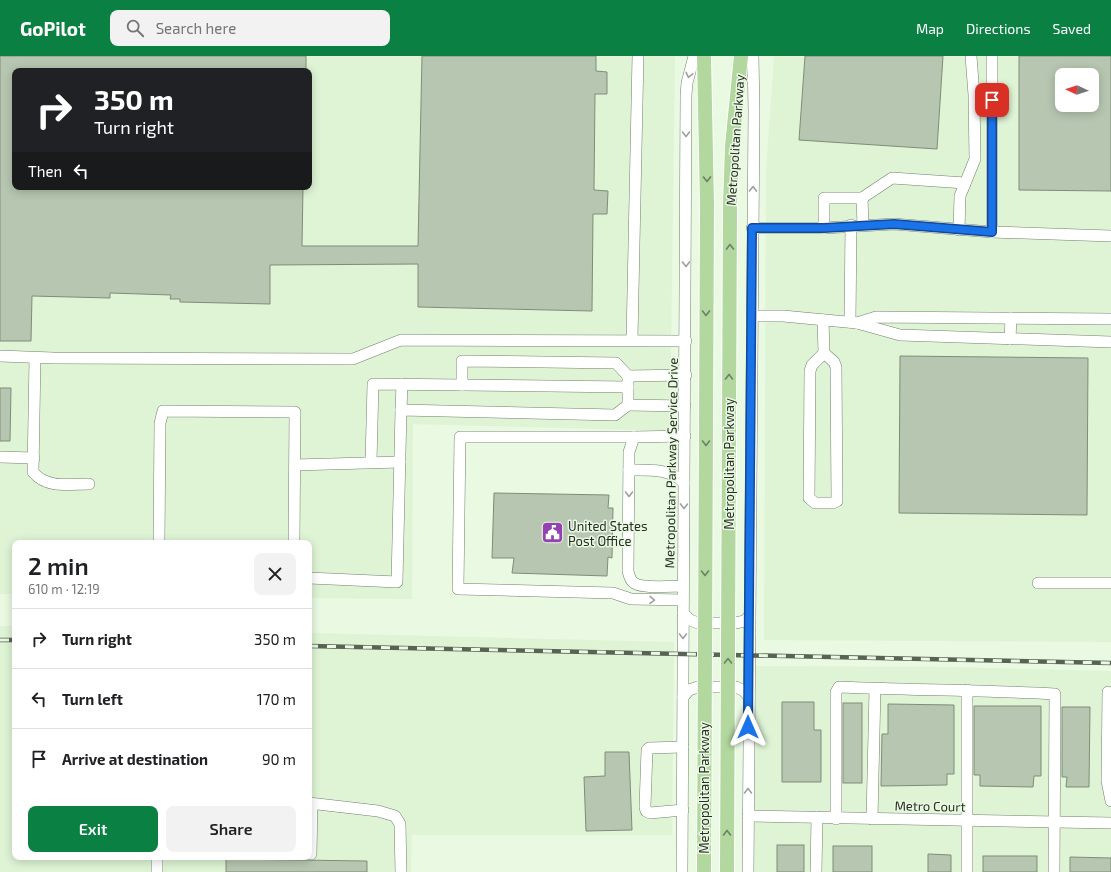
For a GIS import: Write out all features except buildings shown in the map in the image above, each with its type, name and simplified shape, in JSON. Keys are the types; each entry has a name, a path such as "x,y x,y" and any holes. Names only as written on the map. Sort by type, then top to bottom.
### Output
{"main road":[{"name":"Metropolitan Parkway","path":"704,56 707,204 704,872"},
{"name":"Metropolitan Parkway","path":"727,872 730,204 732,146 741,56"}],"street":[{"path":"632,340 638,56"},
{"name":"Metropolitan Parkway Service Drive","path":"682,872 683,586 686,375 686,95 687,83 694,56"},
{"path":"748,872 754,110 753,56"},
{"path":"959,230 960,196 975,159 974,95 971,56"},
{"path":"992,56 992,232"},
{"path":"824,228 824,198 862,198 892,178 965,183"},
{"path":"862,198 863,225"},
{"path":"752,228 824,228 851,225 894,224 992,232 1111,236"},
{"path":"851,225 853,323"},
{"path":"752,316 783,316 853,323 900,335 1111,342"},
{"path":"853,323 876,317 1111,319"},
{"path":"1010,338 1011,318"},
{"path":"823,320 824,353 834,362 836,366 837,501 833,503 815,504 809,498 810,371 812,365 824,353"},
{"path":"0,356 35,358 353,359 401,340 686,341"},
{"path":"35,358 33,472 40,480 51,484 89,484"},
{"path":"462,385 462,361 616,363 628,382 628,405"},
{"path":"371,462 373,384 462,385 628,382 686,375"},
{"path":"312,578 397,582 400,410 402,384"},
{"path":"400,410 615,415 628,405 685,406"},
{"path":"159,540 160,423 163,411 295,412 294,540"},
{"path":"683,600 631,599 613,593 458,589 460,436 685,436"},
{"path":"634,437 629,452 628,571 633,582 640,585 683,586"},
{"path":"0,457 34,458"},
{"path":"295,465 400,462"},
{"path":"629,470 651,470 670,473 684,483"},
{"path":"622,596 633,582"},
{"path":"1038,583 1111,583"},
{"path":"683,613 690,620 698,622 736,623 745,621 749,616"},
{"path":"683,696 690,690 698,687 736,687 744,691 749,697"},
{"path":"836,819 836,692 839,687 1055,694 1054,872"},
{"path":"872,819 875,689"},
{"path":"967,690 967,872"},
{"path":"1108,692 1107,781 1111,801"},
{"path":"683,746 649,748 647,750 645,807 646,811 650,813 683,810"},
{"path":"312,803 378,811 395,816 400,824 401,872"},
{"name":"Metro Court","path":"748,816 817,817 836,819 1111,823"},
{"path":"816,872 817,817"},
{"path":"157,860 157,872"}],"shaded area":[{"path":"0,56 675,56 670,431 413,424 412,599 312,598 312,540 12,540 12,594 0,594"},
{"path":"774,56 1111,56 1111,642 764,640 766,171"},
{"path":"0,626 12,626 12,860 312,860 312,633 674,642 672,835 412,835 411,872 0,872"},
{"path":"756,666 950,667 1111,671 1111,872 754,872"}],"railway":[{"path":"0,640 12,640"},
{"path":"312,646 1111,663"}],"place":[{"name":"United States Post Office","path":"553,533"}],"route":[{"path":"748,727 752,228 824,228 851,225 894,224 992,232 992,100"}]}
